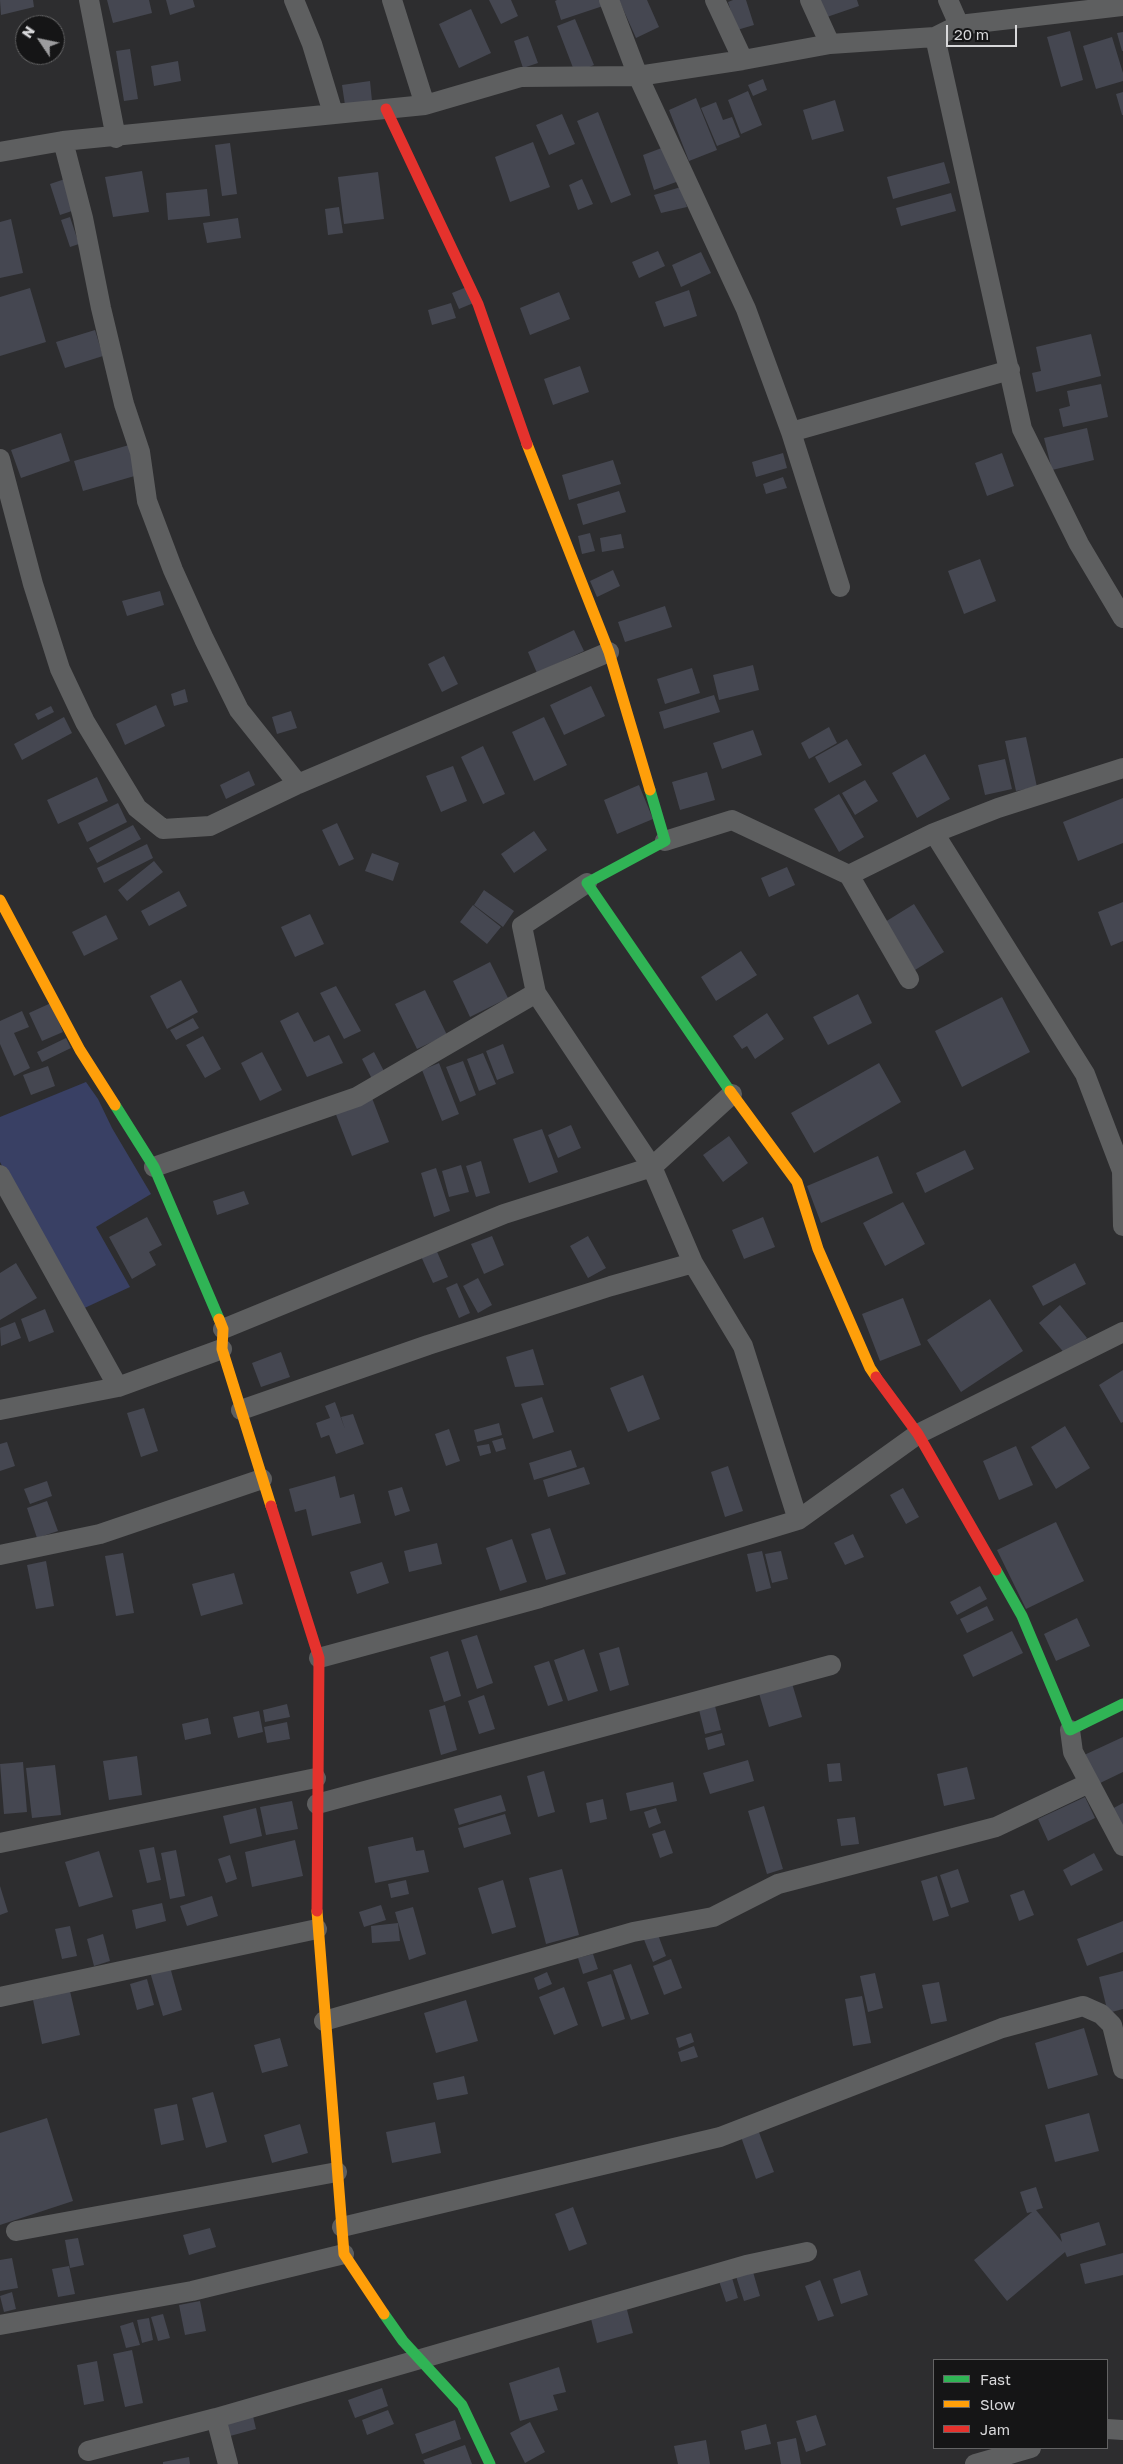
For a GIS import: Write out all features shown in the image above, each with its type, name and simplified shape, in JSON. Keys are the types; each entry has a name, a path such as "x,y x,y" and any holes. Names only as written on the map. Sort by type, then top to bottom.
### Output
{"street":[{"path":"89,0 116,138"},
{"path":"294,0 312,44 333,113"},
{"path":"392,0 425,105"},
{"path":"609,0 638,76 746,309 791,432 840,587"},
{"path":"715,0 743,60"},
{"path":"810,0 830,44"},
{"path":"948,0 959,25"},
{"path":"0,152 63,141 116,138 333,113 386,110 425,105 521,77 638,76 830,44 935,37 959,25 1123,6"},
{"path":"935,37 1022,429 1079,544 1123,618"},
{"path":"386,110 478,304 529,450 609,652 665,841"},
{"path":"63,141 83,218 100,308 121,395 140,452 146,501 177,579 239,710 298,784"},
{"path":"791,432 1010,370"},
{"path":"0,458 32,584 60,669 85,722 137,808 163,829 210,826 298,784 609,652"},
{"path":"849,875 934,833 998,808 1123,768"},
{"path":"798,1520 743,1346 693,1263 652,1167 536,993 522,926 587,882 665,841 732,820 849,875 909,980"},
{"path":"934,833 1085,1074 1122,1171 1123,1226"},
{"path":"587,882 732,1094 797,1182 818,1249 870,1368 918,1434 1022,1616 1070,1730 1073,1752 1123,1846"},
{"path":"0,900 80,1050 154,1167 223,1328 222,1349 319,1658 316,1778 318,1929 344,2254 404,2341 462,2404 490,2464"},
{"path":"154,1167 357,1097 536,993"},
{"path":"223,1328 504,1214 652,1167 732,1094"},
{"path":"0,1175 118,1387"},
{"path":"241,1410 437,1342 611,1286 693,1263"},
{"path":"319,1658 540,1598 798,1520 918,1434 1123,1332"},
{"path":"0,1410 118,1387 222,1349"},
{"path":"0,1554 100,1534 262,1479"},
{"path":"317,1804 831,1665"},
{"path":"1070,1730 1123,1704"},
{"path":"0,1843 316,1778"},
{"path":"324,2021 633,1932 713,1917 778,1884 996,1827 1089,1783"},
{"path":"0,1997 318,1929"},
{"path":"342,2227 720,2137 1002,2028 1083,2006 1101,2014 1112,2025 1123,2069"},
{"path":"16,2231 337,2172"},
{"path":"88,2451 216,2418 746,2265 807,2252"},
{"path":"0,2325 192,2291 344,2254"},
{"path":"216,2418 228,2464"},
{"path":"1108,2429 1123,2430"},
{"path":"974,2464 1027,2449"}],"shaded area":[{"path":"86,1082 98,1099 112,1128 151,1194 96,1227 130,1287 78,1311 0,1162 0,1117"}],"building":[{"path":"0,0 33,0 34,7 1,15"},
{"path":"107,0 149,0 152,13 113,23"},
{"path":"166,0 193,0 195,7 170,15"},
{"path":"489,0 511,0 518,16 501,24"},
{"path":"601,0 603,6 561,20 555,1"},
{"path":"619,0 647,0 659,27 636,38"},
{"path":"746,0 754,25 737,30 728,2"},
{"path":"818,0 857,0 859,6 824,18"},
{"path":"471,9 491,53 459,68 439,24"},
{"path":"575,19 594,65 575,73 557,26"},
{"path":"1070,31 1083,80 1061,87 1047,37"},
{"path":"1123,32 1123,51 1122,51 1117,33"},
{"path":"528,36 538,63 523,68 514,41"},
{"path":"1112,37 1123,73 1123,81 1096,89 1083,46"},
{"path":"130,49 138,99 124,101 116,51"},
{"path":"178,61 181,81 154,86 151,66"},
{"path":"763,79 767,90 753,96 748,85"},
{"path":"370,81 372,101 345,105 342,85"},
{"path":"748,91 762,125 741,134 728,100"},
{"path":"1123,92 1123,115 1122,115 1116,94"},
{"path":"696,98 717,150 689,161 669,110"},
{"path":"835,100 844,131 812,140 803,110"},
{"path":"716,102 723,120 732,117 740,137 717,146 701,108"},
{"path":"598,112 631,195 611,203 577,121"},
{"path":"562,114 575,144 549,155 536,125"},
{"path":"533,142 550,187 510,202 495,157"},
{"path":"230,143 237,194 222,196 215,145"},
{"path":"667,146 679,181 654,190 643,155"},
{"path":"944,162 950,183 893,199 887,177"},
{"path":"142,171 149,212 113,217 105,177"},
{"path":"378,172 384,219 344,224 338,177"},
{"path":"65,179 75,210 60,215 50,184"},
{"path":"582,179 593,204 578,210 569,185"},
{"path":"681,187 687,207 661,213 654,195"},
{"path":"207,189 210,216 168,220 166,193"},
{"path":"951,193 956,211 901,226 896,208"},
{"path":"339,207 343,233 328,235 325,209"},
{"path":"70,217 79,244 70,247 61,220"},
{"path":"238,218 241,238 207,243 203,223"},
{"path":"11,219 23,273 0,278 0,222"},
{"path":"658,251 665,266 639,278 632,262"},
{"path":"701,252 711,273 681,287 672,265"},
{"path":"469,286 476,302 459,309 452,293"},
{"path":"30,288 46,342 0,356 0,297"},
{"path":"689,290 697,316 664,327 655,302"},
{"path":"559,292 570,319 530,335 520,308"},
{"path":"451,303 456,318 432,325 428,310"},
{"path":"95,330 103,356 65,368 56,342"},
{"path":"1091,334 1101,376 1036,392 1032,373 1041,371 1036,347"},
{"path":"580,366 589,392 553,405 544,379"},
{"path":"1101,384 1108,417 1063,427 1059,409 1070,406 1067,391"},
{"path":"1087,428 1094,460 1052,470 1044,438"},
{"path":"61,433 70,461 21,478 11,450"},
{"path":"129,445 138,475 83,491 74,461"},
{"path":"783,453 787,468 756,477 752,462"},
{"path":"1002,453 1014,486 987,496 975,463"},
{"path":"613,460 621,484 569,500 562,475"},
{"path":"783,477 787,488 766,494 763,484"},
{"path":"619,491 626,512 583,525 577,504"},
{"path":"590,533 595,551 582,554 578,536"},
{"path":"621,534 624,548 602,552 600,538"},
{"path":"980,559 996,601 964,614 948,571"},
{"path":"613,570 620,586 597,597 590,581"},
{"path":"160,591 164,605 127,616 122,601"},
{"path":"665,606 672,627 625,642 618,622"},
{"path":"574,630 584,651 537,673 528,652"},
{"path":"444,656 458,684 442,692 428,664"},
{"path":"753,665 759,690 719,700 713,675"},
{"path":"692,668 700,693 665,704 657,679"},
{"path":"591,686 605,716 564,735 550,705"},
{"path":"185,689 188,702 174,706 171,694"},
{"path":"714,695 720,712 664,729 659,712"},
{"path":"156,705 165,726 125,745 116,724"},
{"path":"51,706 54,712 38,720 35,714"},
{"path":"291,711 297,728 277,734 272,717"},
{"path":"64,717 72,733 22,760 14,744"},
{"path":"544,717 567,765 534,781 512,732"},
{"path":"829,727 837,743 809,759 801,743"},
{"path":"753,730 762,755 722,769 713,743"},
{"path":"1026,737 1037,787 1016,791 1005,741"},
{"path":"847,739 862,765 829,783 815,757"},
{"path":"483,746 505,794 483,804 461,757"},
{"path":"925,754 950,799 917,818 892,773"},
{"path":"1005,759 1012,789 985,795 978,765"},
{"path":"453,766 467,801 441,812 426,776"},
{"path":"249,771 255,785 226,799 220,785"},
{"path":"707,772 715,800 680,810 672,782"},
{"path":"97,777 108,801 58,824 47,800"},
{"path":"865,780 878,801 855,815 842,793"},
{"path":"639,785 653,819 617,834 604,800"},
{"path":"839,794 864,837 839,852 814,809"},
{"path":"1123,798 1123,843 1078,861 1063,822"},
{"path":"118,803 127,822 87,842 78,823"},
{"path":"337,823 354,859 339,866 322,830"},
{"path":"133,825 141,839 97,863 89,848"},
{"path":"534,831 547,850 514,873 501,854"},
{"path":"147,844 153,858 104,883 97,868"},
{"path":"372,853 399,863 393,881 365,871"},
{"path":"154,861 163,872 127,901 118,890"},
{"path":"787,867 795,885 769,897 761,878"},
{"path":"484,890 514,911 503,927 474,905"},
{"path":"179,891 187,906 149,926 141,911"},
{"path":"1123,902 1123,941 1111,946 1098,912"},
{"path":"914,904 944,952 915,970 885,922"},
{"path":"473,905 501,927 487,944 460,922"},
{"path":"310,914 324,944 295,957 281,927"},
{"path":"106,915 118,939 84,956 72,932"},
{"path":"741,951 757,975 716,1001 701,977"},
{"path":"490,962 508,998 470,1017 453,981"},
{"path":"181,980 198,1012 167,1029 150,996"},
{"path":"336,986 361,1031 344,1039 320,993"},
{"path":"425,990 447,1035 417,1049 395,1004"},
{"path":"858,994 872,1023 828,1045 813,1017"},
{"path":"1002,997 1030,1052 962,1087 935,1031"},
{"path":"51,1003 63,1032 42,1041 29,1013"},
{"path":"22,1011 29,1027 14,1033 30,1068 14,1076 0,1044 0,1021"},
{"path":"298,1012 314,1042 329,1035 343,1063 307,1077 280,1021"},
{"path":"767,1013 784,1039 755,1059 747,1046 742,1049 733,1036"},
{"path":"193,1018 199,1028 176,1040 170,1030"},
{"path":"203,1036 221,1069 205,1078 186,1045"},
{"path":"66,1038 71,1048 42,1062 37,1052"},
{"path":"503,1044 514,1073 497,1080 486,1051"},
{"path":"262,1052 282,1090 260,1101 241,1063"},
{"path":"374,1052 386,1075 373,1081 362,1059"},
{"path":"483,1053 496,1084 479,1091 467,1059"},
{"path":"463,1061 476,1095 460,1102 446,1067"},
{"path":"439,1063 459,1114 442,1121 422,1070"},
{"path":"879,1063 901,1102 814,1153 791,1113"},
{"path":"48,1066 55,1086 31,1095 23,1075"},
{"path":"372,1098 389,1142 352,1156 335,1112"},
{"path":"571,1125 581,1148 558,1158 548,1135"},
{"path":"542,1129 558,1172 529,1183 513,1139"},
{"path":"729,1136 748,1163 723,1182 703,1155"},
{"path":"965,1150 974,1169 925,1193 916,1173"},
{"path":"878,1156 893,1193 821,1223 807,1186"},
{"path":"481,1161 490,1193 476,1197 466,1166"},
{"path":"461,1165 469,1192 449,1197 442,1171"},
{"path":"436,1168 450,1211 434,1217 421,1173"},
{"path":"244,1191 249,1204 217,1215 213,1201"},
{"path":"903,1202 925,1244 885,1266 863,1223"},
{"path":"147,1217 162,1245 149,1252 156,1265 132,1279 109,1237"},
{"path":"763,1217 775,1247 744,1259 732,1230"},
{"path":"492,1236 504,1265 484,1274 471,1244"},
{"path":"588,1236 606,1268 588,1278 570,1246"},
{"path":"435,1247 448,1277 433,1283 420,1254"},
{"path":"16,1263 37,1298 0,1320 0,1273"},
{"path":"1075,1263 1086,1284 1043,1306 1032,1286"},
{"path":"478,1278 492,1305 478,1313 463,1286"},
{"path":"457,1283 470,1313 459,1318 446,1288"},
{"path":"903,1298 921,1345 880,1361 862,1314"},
{"path":"990,1299 1023,1351 961,1392 927,1340"},
{"path":"1060,1305 1087,1338 1066,1355 1039,1323"},
{"path":"45,1309 54,1332 29,1342 21,1319"},
{"path":"15,1322 21,1338 1,1346 0,1328"},
{"path":"533,1349 544,1385 515,1387 506,1357"},
{"path":"281,1352 290,1377 261,1387 252,1363"},
{"path":"1123,1370 1123,1422 1121,1423 1099,1385"},
{"path":"643,1375 660,1419 628,1432 610,1388"},
{"path":"542,1397 554,1432 533,1439 521,1404"},
{"path":"335,1402 345,1429 341,1417 353,1414 364,1444 336,1454 329,1435 321,1438 316,1423 330,1418 325,1406"},
{"path":"144,1408 158,1451 141,1457 127,1413"},
{"path":"499,1423 502,1435 477,1442 474,1430"},
{"path":"1065,1426 1090,1468 1056,1489 1031,1447"},
{"path":"449,1429 460,1461 446,1466 435,1434"},
{"path":"503,1438 506,1449 496,1452 492,1441"},
{"path":"7,1442 15,1466 0,1471 0,1444"},
{"path":"489,1444 491,1453 480,1456 477,1446"},
{"path":"1016,1446 1033,1485 999,1500 983,1461"},
{"path":"571,1450 577,1467 534,1480 529,1463"},
{"path":"728,1466 743,1511 725,1517 711,1472"},
{"path":"584,1467 590,1484 548,1497 543,1480"},
{"path":"335,1476 340,1498 354,1494 361,1523 312,1536 306,1509 295,1512 289,1489"},
{"path":"47,1481 52,1496 30,1504 24,1489"},
{"path":"402,1487 410,1511 395,1516 388,1491"},
{"path":"903,1488 919,1517 906,1524 890,1495"},
{"path":"47,1501 58,1531 37,1538 27,1508"},
{"path":"1056,1522 1084,1581 1026,1609 997,1550"},
{"path":"550,1528 566,1574 546,1580 531,1534"},
{"path":"853,1534 864,1557 845,1565 834,1543"},
{"path":"512,1539 527,1582 500,1591 486,1548"},
{"path":"437,1543 442,1564 409,1572 404,1551"},
{"path":"762,1551 771,1588 756,1592 747,1554"},
{"path":"781,1551 788,1579 772,1583 765,1554"},
{"path":"123,1553 134,1613 116,1616 105,1556"},
{"path":"46,1561 54,1606 36,1609 27,1565"},
{"path":"382,1562 389,1583 357,1594 350,1572"},
{"path":"234,1573 243,1604 201,1616 192,1584"},
{"path":"980,1586 987,1599 957,1615 950,1602"},
{"path":"987,1606 994,1620 967,1633 960,1619"},
{"path":"1077,1618 1090,1646 1056,1661 1044,1634"},
{"path":"1012,1631 1023,1653 973,1677 963,1655"},
{"path":"477,1635 493,1683 477,1689 461,1640"},
{"path":"619,1647 629,1685 610,1691 599,1653"},
{"path":"584,1649 598,1691 568,1701 554,1660"},
{"path":"448,1651 461,1696 444,1702 430,1657"},
{"path":"549,1661 563,1701 548,1706 534,1666"},
{"path":"791,1680 802,1717 769,1727 758,1690"},
{"path":"484,1695 495,1729 479,1734 468,1701"},
{"path":"287,1704 290,1717 265,1722 263,1710"},
{"path":"445,1705 457,1750 441,1755 429,1710"},
{"path":"715,1706 721,1730 705,1734 699,1710"},
{"path":"259,1711 263,1732 238,1738 233,1717"},
{"path":"208,1718 211,1734 185,1740 182,1724"},
{"path":"287,1722 290,1739 267,1743 264,1727"},
{"path":"722,1733 725,1745 708,1750 705,1738"},
{"path":"1123,1737 1123,1772 1096,1785 1082,1756"},
{"path":"137,1756 142,1795 109,1800 103,1761"},
{"path":"748,1760 754,1781 710,1794 703,1773"},
{"path":"23,1762 27,1812 4,1814 0,1764"},
{"path":"840,1763 842,1781 829,1782 827,1764"},
{"path":"55,1765 61,1815 32,1818 26,1768"},
{"path":"967,1767 975,1799 944,1806 937,1774"},
{"path":"544,1771 555,1812 538,1817 527,1776"},
{"path":"673,1782 677,1801 630,1811 626,1793"},
{"path":"501,1795 506,1811 459,1825 454,1809"},
{"path":"1085,1797 1095,1818 1048,1841 1038,1819"},
{"path":"603,1799 607,1819 590,1823 586,1803"},
{"path":"292,1801 298,1829 266,1835 260,1807"},
{"path":"1123,1803 1123,1834 1110,1810"},
{"path":"764,1806 783,1869 767,1874 748,1811"},
{"path":"256,1808 262,1836 230,1844 223,1816"},
{"path":"656,1808 661,1823 649,1828 644,1812"},
{"path":"505,1814 511,1834 464,1848 458,1828"},
{"path":"855,1817 859,1844 841,1846 837,1819"},
{"path":"665,1830 673,1853 660,1858 652,1834"},
{"path":"413,1837 416,1851 424,1850 429,1872 375,1883 368,1847"},
{"path":"295,1840 303,1876 252,1887 245,1852"},
{"path":"154,1847 161,1880 147,1883 139,1850"},
{"path":"176,1850 185,1896 170,1899 161,1853"},
{"path":"99,1851 113,1897 79,1907 65,1862"},
{"path":"1094,1853 1103,1870 1071,1886 1063,1870"},
{"path":"230,1855 237,1879 226,1883 218,1859"},
{"path":"562,1869 579,1935 546,1944 529,1878"},
{"path":"958,1869 969,1902 951,1908 940,1875"},
{"path":"937,1876 949,1916 933,1921 921,1881"},
{"path":"406,1880 409,1894 391,1898 388,1884"},
{"path":"503,1880 516,1927 492,1934 478,1888"},
{"path":"0,1886 8,1912 0,1915"},
{"path":"1024,1890 1034,1915 1019,1921 1010,1895"},
{"path":"212,1896 218,1916 187,1926 180,1906"},
{"path":"162,1903 166,1921 136,1929 132,1910"},
{"path":"381,1905 386,1920 364,1927 359,1912"},
{"path":"413,1907 426,1954 409,1960 395,1912"},
{"path":"1123,1921 1123,1952 1087,1966 1077,1939"},
{"path":"398,1923 400,1941 372,1943 371,1926"},
{"path":"70,1926 77,1956 62,1959 55,1929"},
{"path":"657,1932 666,1956 653,1962 643,1937"},
{"path":"103,1934 110,1961 94,1966 87,1939"},
{"path":"593,1954 598,1969 583,1974 578,1958"},
{"path":"671,1959 682,1988 664,1995 653,1966"},
{"path":"631,1964 649,2014 631,2020 613,1970"},
{"path":"170,1967 182,2010 163,2016 150,1972"},
{"path":"1123,1971 1123,2009 1108,2013 1099,1977"},
{"path":"547,1972 552,1984 538,1990 534,1978"},
{"path":"875,1973 883,2008 868,2012 860,1976"},
{"path":"611,1974 625,2019 602,2027 587,1982"},
{"path":"147,1979 154,2005 137,2010 130,1984"},
{"path":"939,1982 947,2021 931,2024 922,1985"},
{"path":"564,1987 578,2025 554,2035 539,1997"},
{"path":"70,1991 80,2035 42,2044 33,2000"},
{"path":"862,1996 871,2043 853,2046 845,1999"},
{"path":"466,2000 478,2041 436,2053 424,2013"},
{"path":"1084,2028 1098,2075 1048,2089 1035,2043"},
{"path":"691,2033 694,2042 679,2048 676,2038"},
{"path":"280,2038 288,2066 262,2073 254,2045"},
{"path":"694,2046 698,2057 681,2062 678,2052"},
{"path":"464,2076 468,2094 437,2100 433,2083"},
{"path":"213,2092 227,2142 206,2148 192,2098"},
{"path":"177,2104 184,2140 161,2145 154,2109"},
{"path":"1089,2113 1099,2151 1055,2162 1045,2125"},
{"path":"47,2118 73,2201 0,2225 0,2133"},
{"path":"435,2122 441,2153 392,2163 386,2132"},
{"path":"300,2124 308,2153 272,2163 264,2135"},
{"path":"757,2127 774,2172 756,2179 740,2134"},
{"path":"1036,2187 1043,2208 1036,2210 1062,2242 1060,2234 1099,2222 1106,2245 1067,2257 1065,2252 1007,2301 974,2260 1032,2212 1027,2213 1020,2192"},
{"path":"573,2207 587,2244 569,2251 555,2214"},
{"path":"210,2228 216,2247 189,2255 183,2235"},
{"path":"78,2238 84,2265 70,2268 65,2240"},
{"path":"1123,2253 1123,2275 1085,2284 1080,2264"},
{"path":"12,2258 18,2288 0,2291 0,2260"},
{"path":"751,2265 760,2296 744,2301 734,2270"},
{"path":"69,2266 75,2294 58,2297 52,2269"},
{"path":"860,2270 868,2295 841,2304 833,2279"},
{"path":"730,2271 738,2298 726,2302 717,2275"},
{"path":"820,2280 834,2316 818,2321 805,2286"},
{"path":"12,2292 16,2309 4,2312 0,2296"},
{"path":"200,2301 206,2331 185,2335 179,2305"},
{"path":"625,2302 633,2333 597,2343 589,2311"},
{"path":"163,2314 170,2338 158,2341 151,2317"},
{"path":"149,2318 153,2340 142,2343 137,2320"},
{"path":"133,2322 140,2345 126,2348 120,2326"},
{"path":"132,2350 143,2403 125,2407 113,2354"},
{"path":"97,2361 104,2401 84,2405 77,2365"},
{"path":"559,2367 566,2392 553,2395 558,2410 520,2421 509,2383"},
{"path":"382,2388 388,2406 355,2418 348,2400"},
{"path":"388,2410 394,2424 367,2435 362,2420"},
{"path":"252,2412 256,2429 230,2436 225,2420"},
{"path":"816,2415 826,2445 806,2452 796,2421"},
{"path":"455,2420 461,2439 422,2454 415,2434"},
{"path":"530,2422 545,2452 525,2463 510,2433"},
{"path":"766,2424 771,2444 745,2450 741,2431"},
{"path":"796,2438 801,2464 781,2464 777,2442"},
{"path":"706,2440 710,2464 678,2464 674,2446"},
{"path":"465,2445 472,2464 425,2464 423,2460"},
{"path":"189,2457 190,2464 163,2464 163,2462"}],"traffic: fast":[{"path":"650,790 665,841 587,883 730,1091"},
{"path":"115,1105 154,1167 219,1319"},
{"path":"996,1570 1022,1616 1070,1730 1123,1704"},
{"path":"384,2314 403,2341 462,2405 490,2464"}],"traffic: slow":[{"path":"527,444 609,652 650,790"},
{"path":"0,900 80,1050 115,1105"},
{"path":"730,1091 797,1182 818,1249 870,1368 876,1377"},
{"path":"219,1319 223,1329 222,1349 271,1506"},
{"path":"317,1911 344,2254 384,2314"}],"traffic: jam":[{"path":"386,109 478,304 527,444"},
{"path":"876,1377 918,1434 996,1570"},
{"path":"271,1506 319,1658 317,1911"}]}
